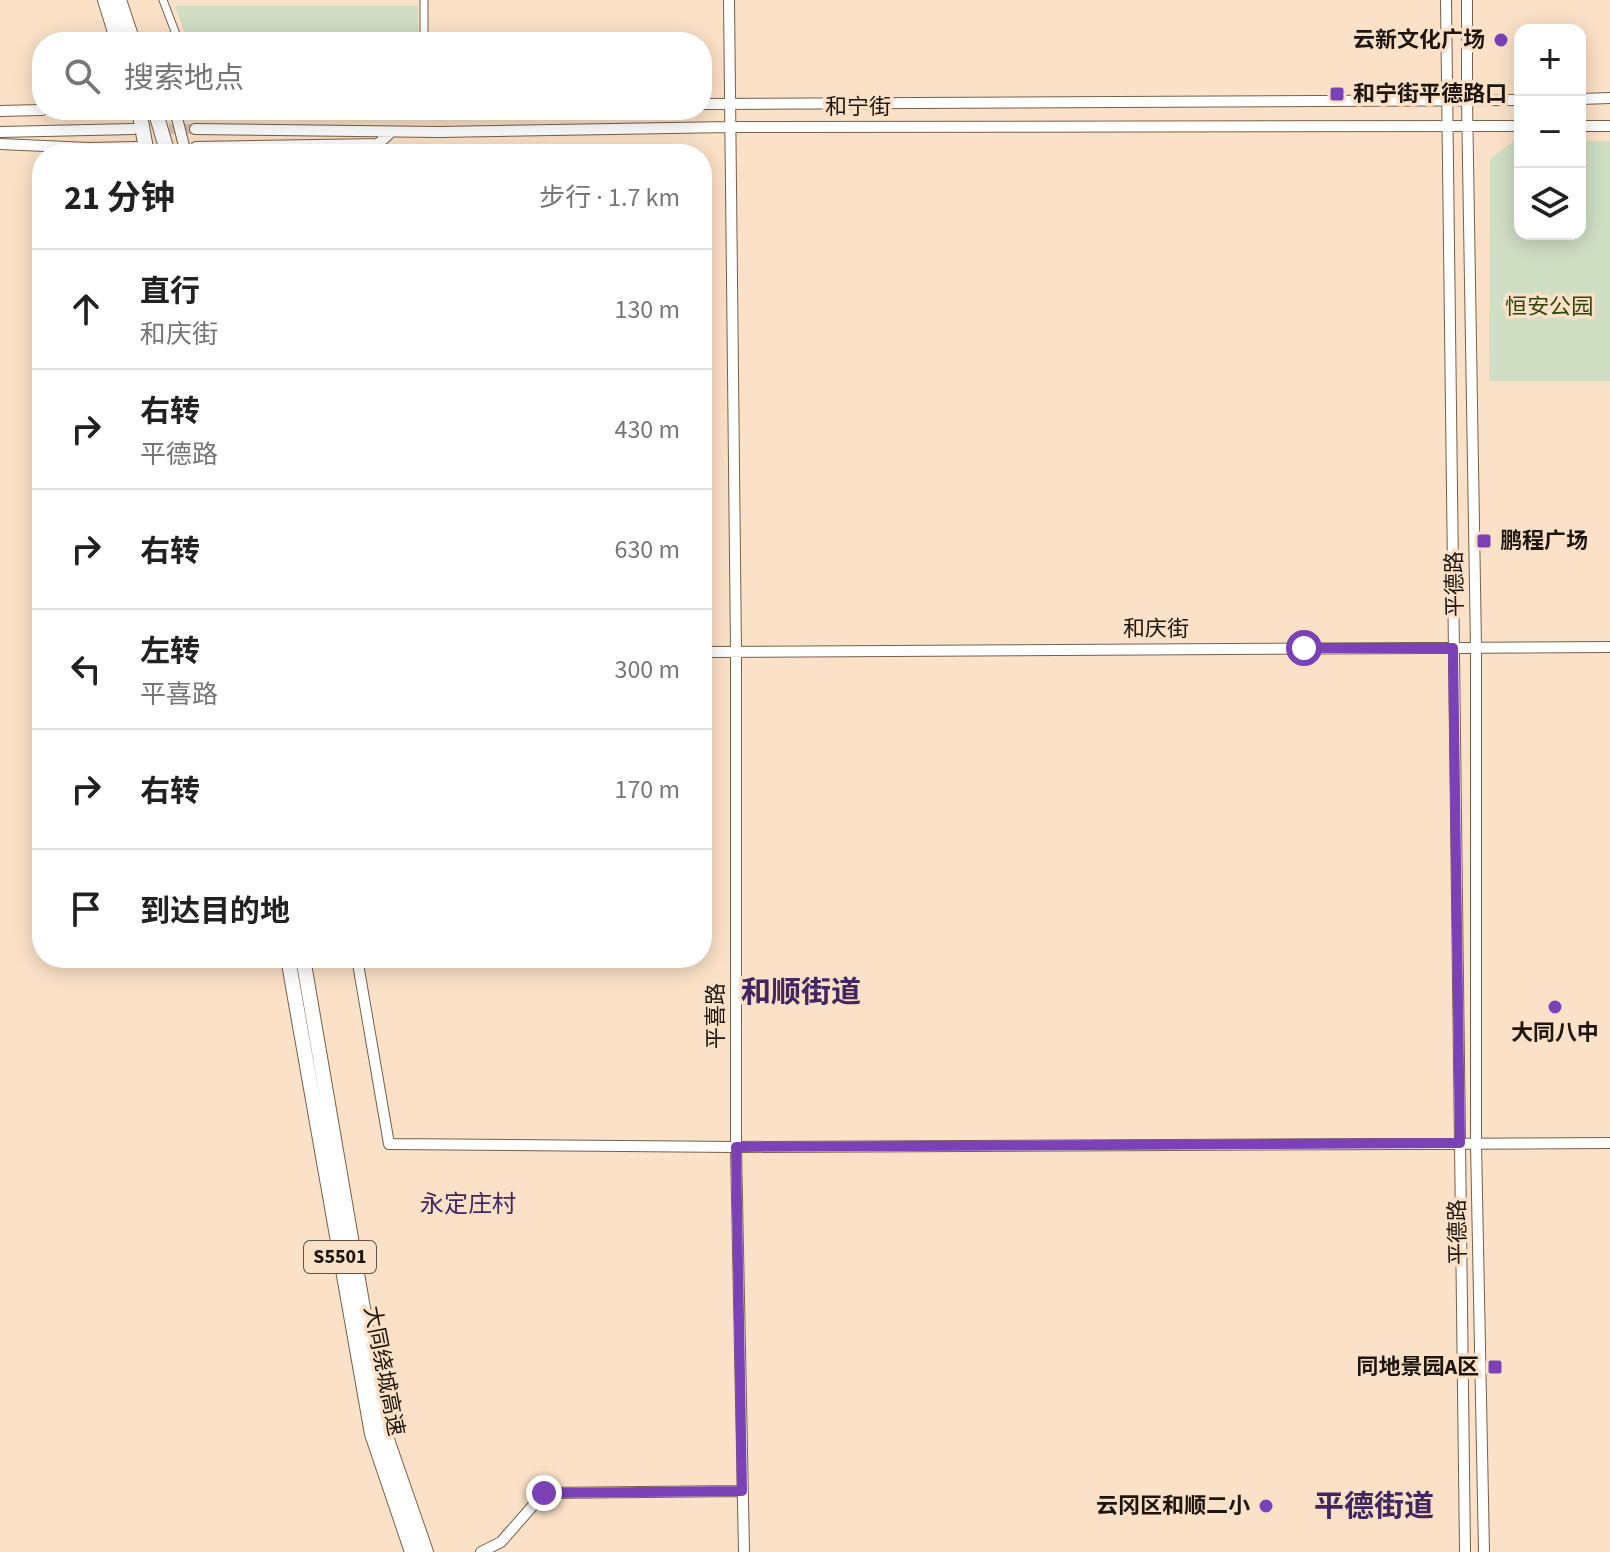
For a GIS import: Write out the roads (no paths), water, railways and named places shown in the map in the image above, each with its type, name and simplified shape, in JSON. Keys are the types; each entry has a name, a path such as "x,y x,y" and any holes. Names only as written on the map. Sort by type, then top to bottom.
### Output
{"highway":[{"path":"105,0 115,32"},
{"path":"119,0 130,32"},
{"path":"139,120 141,144"},
{"path":"158,120 165,144"},
{"name":"大同绕城高速","path":"290,968 372,1434 412,1552"},
{"name":"大同绕城高速","path":"305,968 384,1431 426,1552"}],"main road":[{"name":"平喜路","path":"729,0 736,652 736,1147 744,1552"},
{"name":"平德路","path":"1446,0 1465,1552"},
{"name":"平德路","path":"1467,0 1476,647 1476,1143 1484,1552"},
{"path":"1586,99 1610,98"},
{"name":"和宁街","path":"712,104 1514,100"},
{"path":"0,111 32,110"},
{"path":"178,120 184,144"},
{"name":"和宁街","path":"195,129 391,132 729,127 1514,126"},
{"path":"1586,126 1610,126"},
{"path":"0,132 133,129"},
{"path":"378,144 391,132"},
{"path":"0,144 32,145"},
{"name":"和庆街","path":"712,652 1610,647"},
{"path":"359,968 389,1144 736,1147 1610,1143"},
{"path":"481,1552 501,1542 544,1493 742,1491"}],"street":[{"path":"163,0 175,32"},
{"path":"424,0 424,32"}],"tunnel":[{"path":"139,129 195,129"}],"place":[{"name":"云新文化广场","path":"1501,40"},
{"name":"和宁街平德路口","path":"1337,94"},
{"name":"鹏程广场","path":"1484,541"},
{"name":"大同八中","path":"1555,1007"},
{"name":"同地景园A区","path":"1495,1367"},
{"name":"云冈区和顺二小","path":"1266,1506"}],"district":[{"name":"和顺街道","path":"801,992"},
{"name":"永定庄村","path":"468,1204"},
{"name":"平德街道","path":"1374,1506"}],"park label":[{"name":"恒安公园","path":"1549,307"}]}
